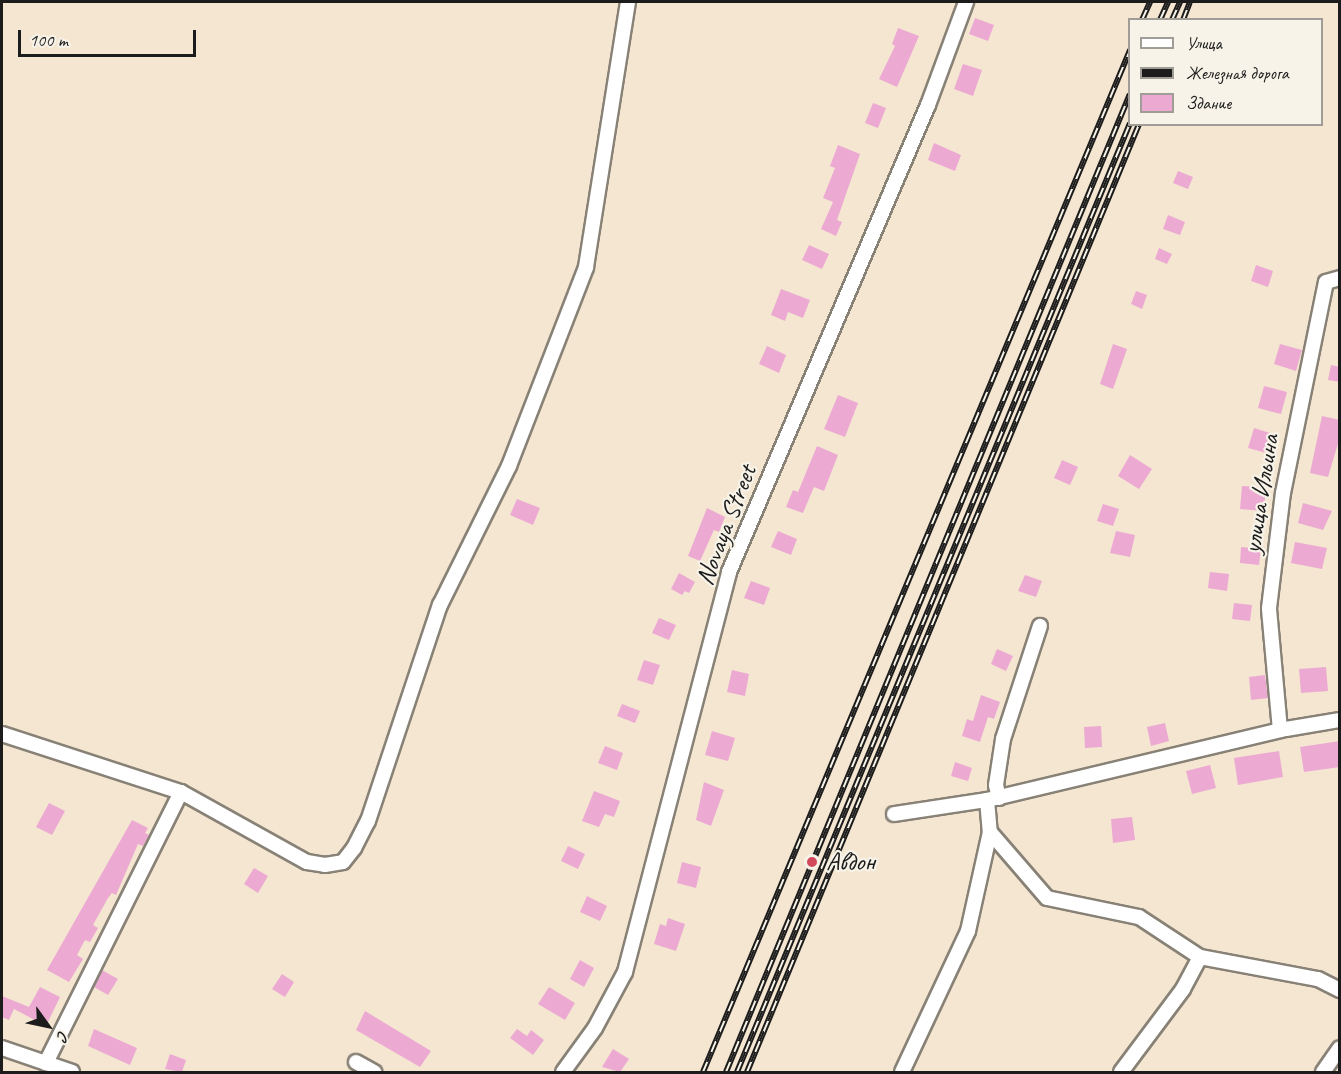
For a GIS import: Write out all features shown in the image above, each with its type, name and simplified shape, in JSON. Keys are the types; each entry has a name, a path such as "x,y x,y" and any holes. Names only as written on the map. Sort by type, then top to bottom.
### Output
{"street":[{"path":"2,734 181,792 307,862 325,866 343,862 354,848 368,821 440,605 509,466 586,267 628,2"},
{"name":"Novaya Street","path":"563,1072 595,1028 625,972 729,572 928,105 966,2"},
{"name":"улица Ильина","path":"1280,730 1269,608 1283,493 1326,282 1340,278"},
{"path":"902,1072 968,931 990,832 1003,739 1040,626"},
{"path":"894,814 993,799 1280,730 1340,720"},
{"path":"46,1063 181,792"},
{"path":"990,832 1047,898 1139,917 1200,957 1318,979 1340,990"},
{"path":"1121,1072 1183,989 1200,957"},
{"path":"2,1048 72,1072"},
{"path":"1324,1071 1340,1048"},
{"path":"356,1062 374,1072"}],"building":[{"path":"975,18 994,25 988,41 969,34"},
{"path":"898,28 919,36 897,87 879,79 895,46 892,44"},
{"path":"963,64 982,70 973,96 954,89"},
{"path":"873,103 886,108 878,128 865,123"},
{"path":"934,143 961,155 955,171 928,160"},
{"path":"838,145 860,154 837,220 842,222 836,236 821,229 833,202 823,198 835,168 830,166"},
{"path":"1178,171 1193,177 1188,189 1173,183"},
{"path":"1168,215 1185,222 1180,235 1163,229"},
{"path":"809,245 829,254 822,269 802,260"},
{"path":"1159,248 1172,254 1167,264 1155,259"},
{"path":"1256,265 1273,271 1268,287 1251,281"},
{"path":"781,289 810,300 803,318 788,312 785,321 771,315"},
{"path":"1136,291 1147,295 1142,309 1131,304"},
{"path":"1113,344 1127,349 1113,389 1100,384"},
{"path":"1280,344 1302,350 1296,371 1274,364"},
{"path":"767,346 786,355 779,373 759,364"},
{"path":"1331,365 1340,367 1340,382 1328,380"},
{"path":"1264,386 1287,392 1281,414 1258,408"},
{"path":"838,395 858,403 845,437 824,429"},
{"path":"1322,416 1340,420 1340,437 1328,477 1310,473"},
{"path":"1254,428 1270,433 1269,438 1274,439 1270,454 1248,448"},
{"path":"817,446 838,455 824,491 814,487 803,513 786,507 793,490 798,492"},
{"path":"1130,455 1152,469 1139,489 1118,476"},
{"path":"1062,460 1078,467 1070,485 1054,478"},
{"path":"1242,486 1266,487 1264,511 1240,509"},
{"path":"517,499 540,508 533,525 510,515"},
{"path":"1303,503 1332,511 1323,530 1298,523"},
{"path":"1103,504 1119,509 1113,526 1097,521"},
{"path":"707,508 725,517 719,532 714,530 700,561 688,556"},
{"path":"778,531 797,539 791,555 771,547"},
{"path":"1116,531 1135,535 1130,557 1110,553"},
{"path":"1295,542 1327,548 1322,569 1291,563"},
{"path":"1241,547 1261,549 1259,565 1240,563"},
{"path":"1210,572 1229,574 1227,591 1208,588"},
{"path":"679,573 695,582 689,593 685,591 682,595 671,589"},
{"path":"1025,575 1042,581 1036,597 1018,591"},
{"path":"751,581 770,588 764,605 744,598"},
{"path":"1234,603 1252,605 1250,621 1232,619"},
{"path":"659,618 676,625 669,640 652,633"},
{"path":"997,649 1013,656 1006,671 991,664"},
{"path":"644,660 660,665 653,685 637,680"},
{"path":"1326,667 1328,691 1301,693 1299,669"},
{"path":"732,670 749,674 745,696 727,692"},
{"path":"1265,675 1268,698 1251,700 1249,677"},
{"path":"981,695 1000,702 994,719 988,717 980,742 962,736 967,719 973,721"},
{"path":"622,704 640,711 635,723 617,716"},
{"path":"1165,723 1169,741 1151,746 1147,727"},
{"path":"1101,726 1102,747 1085,748 1084,727"},
{"path":"712,731 735,738 728,761 705,755"},
{"path":"1340,741 1340,767 1304,772 1300,747"},
{"path":"605,746 623,753 617,770 598,763"},
{"path":"1279,751 1283,777 1238,785 1234,758"},
{"path":"955,762 972,768 968,781 951,776"},
{"path":"1210,765 1216,788 1192,794 1186,771"},
{"path":"704,782 724,790 711,826 696,820"},
{"path":"594,791 620,801 614,817 605,814 599,827 582,821"},
{"path":"49,803 65,811 52,835 36,827"},
{"path":"1132,817 1135,840 1113,843 1111,819"},
{"path":"132,820 148,828 145,833 149,835 143,846 138,844 116,895 112,893 108,898 93,925 98,928 90,942 85,940 77,955 83,959 69,982 47,970"},
{"path":"568,846 585,854 578,869 561,861"},
{"path":"682,862 701,867 696,888 677,883"},
{"path":"254,868 268,876 258,893 244,884"},
{"path":"587,896 607,906 600,921 580,912"},
{"path":"668,918 685,924 676,951 654,944 660,924 666,926"},
{"path":"580,960 594,968 584,987 570,979"},
{"path":"102,970 118,979 108,995 94,987"},
{"path":"282,974 294,982 285,997 272,989"},
{"path":"40,987 60,997 46,1026 14,1009 9,1020 2,1017 2,996 29,1007"},
{"path":"549,987 575,1003 565,1020 538,1004"},
{"path":"365,1011 431,1051 420,1067 356,1030"},
{"path":"94,1029 137,1048 130,1065 88,1046"},
{"path":"517,1029 527,1036 531,1030 544,1040 533,1055 510,1038"},
{"path":"613,1049 629,1059 620,1072 602,1067"},
{"path":"170,1054 186,1060 182,1072 165,1069"}],"railway":[{"path":"1143,18 1150,2"},
{"path":"1161,18 1168,2"},
{"path":"1173,18 1180,2"},
{"path":"1184,18 1190,2"},
{"path":"703,1072 1128,55"},
{"path":"726,1072 1128,99"},
{"path":"737,1072 1129,126"},
{"path":"747,1072 1138,126"}],"place":[{"name":"Авдон","path":"812,862"}]}
